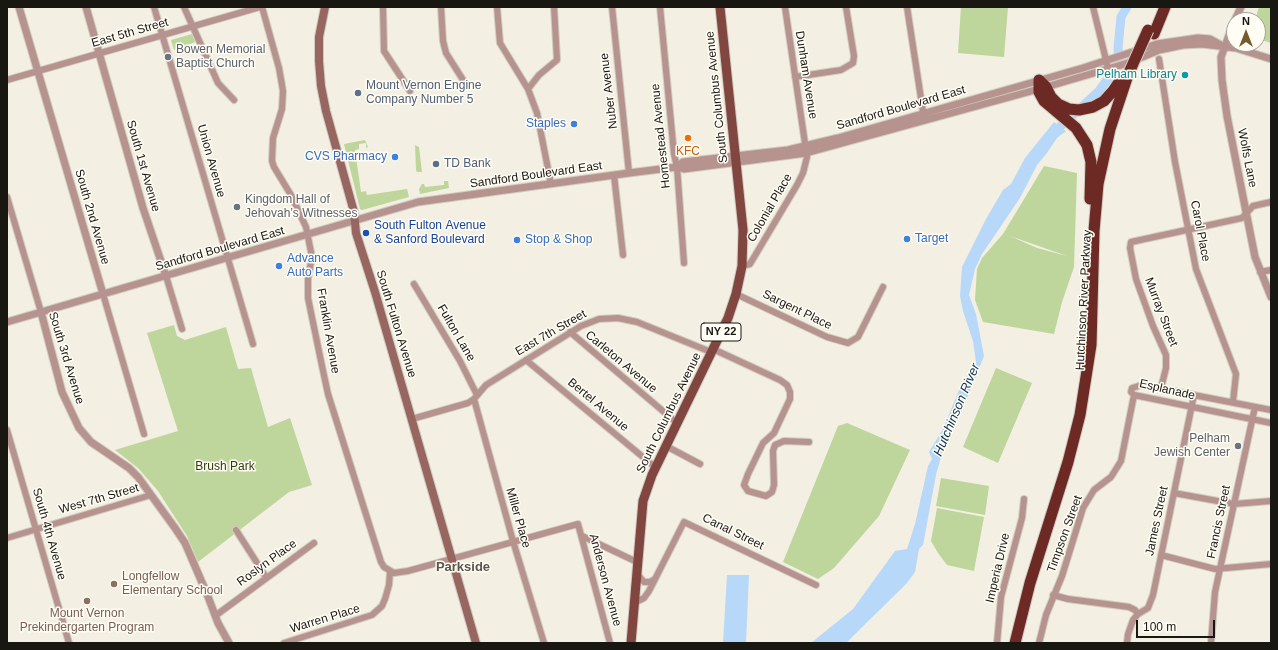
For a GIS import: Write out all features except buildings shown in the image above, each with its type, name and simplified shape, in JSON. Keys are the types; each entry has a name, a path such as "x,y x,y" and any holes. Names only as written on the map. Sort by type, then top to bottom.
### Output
{"highway":[{"name":"Hutchinson River Parkway","path":"1151,32 1157,7"},
{"name":"Hutchinson River Parkway","path":"1015,643 1031,577 1076,430 1088,364 1092,319 1094,226 1099,178 1113,119 1129,72 1151,32 1158,23 1165,7"},
{"path":"1158,23 1169,7"},
{"name":"Hutchinson River Parkway","path":"1022,643 1036,583 1080,443 1090,403 1098,335 1101,229 1104,190 1129,72"},
{"path":"1055,107 1075,110 1093,107 1110,95 1129,72"},
{"path":"1041,86 1042,99 1055,107 1073,125 1085,140 1091,160 1088,234 1089,296 1092,319"}],"main road":[{"name":"South Fulton Avenue","path":"324,7 318,48 321,86 364,260 412,419 476,643"},
{"name":"South Columbus Avenue","path":"631,643 643,501 655,467 728,318 736,294 742,266 744,236 720,7"}],"street":[{"name":"South 2nd Avenue","path":"19,7 144,434"},
{"name":"South 1st Avenue","path":"86,7 143,208 166,276 182,330"},
{"name":"Union Avenue","path":"154,7 253,344"},
{"path":"184,7 218,83 234,100"},
{"name":"East 5th Street","path":"7,80 162,34 261,7"},
{"name":"Franklin Avenue","path":"261,7 279,68 283,91 282,109 273,138 272,161 299,212 308,236 312,257 308,278 308,298 328,394 381,562 390,572"},
{"path":"383,7 384,51 410,91"},
{"path":"441,7 442,35 446,53 465,84"},
{"path":"497,7 500,42 528,89 539,119 551,184"},
{"path":"528,89 539,75 557,60 554,7"},
{"name":"Nuber Avenue","path":"612,7 629,173"},
{"name":"Homestead Avenue","path":"660,7 674,154 677,167 684,263"},
{"name":"Dunham Avenue","path":"785,7 806,149"},
{"path":"795,77 841,70 852,63 854,56 846,7"},
{"path":"907,7 924,117"},
{"path":"1093,7 1109,64"},
{"name":"Sandford Boulevard East","path":"7,322 308,236 418,202 677,167 683,162 736,159 806,149 1041,86 1109,64 1128,54 1157,44 1185,39 1210,39 1225,46"},
{"name":"Sandford Boulevard East","path":"1109,64 1129,72 1159,50 1183,44 1225,46"},
{"path":"1225,46 1271,59"},
{"name":"Wolfs Lane","path":"1225,46 1221,57 1222,80 1246,214 1260,272 1271,297"},
{"name":"Carol Place","path":"1159,59 1196,269 1236,374 1233,402"},
{"name":"Colonial Place","path":"742,266 750,264 797,185 805,166 806,149"},
{"path":"614,175 623,255"},
{"name":"South 3rd Avenue","path":"7,197 41,312 62,392 79,428 91,442 129,468 151,495 185,544 215,616 229,643"},
{"path":"1188,229 1242,218 1253,206 1271,202"},
{"name":"Murray Street","path":"1161,388 1166,368 1166,355 1153,326 1136,278 1130,244 1133,240 1188,229"},
{"path":"1260,272 1271,270"},
{"name":"Fulton Lane","path":"414,284 460,361 476,397"},
{"name":"Sargent Place","path":"736,294 827,337 848,343 858,337 883,287"},
{"name":"East 7th Street","path":"412,419 468,403 476,397 486,385 570,332 599,319 625,319 637,322 712,351 780,380 787,385 790,392 790,399 774,433 763,443 744,486 748,491 766,496 772,492 774,485 773,451 775,445 784,441 809,442"},
{"name":"Carleton Avenue","path":"570,332 677,423"},
{"name":"Bertel Avenue","path":"526,360 655,467"},
{"name":"Esplanade","path":"1271,410 1161,388 1136,386 1132,388 1131,392 1134,395 1271,423"},
{"name":"Timpson Street","path":"1039,643 1053,595 1062,576 1083,508 1094,490 1111,477 1121,461 1134,395"},
{"name":"James Street","path":"1127,643 1129,629 1138,614 1151,604 1194,395"},
{"name":"Miller Place","path":"476,397 513,541 544,643"},
{"name":"Francis Street","path":"1211,643 1214,601 1255,407"},
{"name":"South 4th Avenue","path":"7,430 37,529 68,643"},
{"path":"666,446 700,464"},
{"path":"1174,493 1234,504 1271,501"},
{"name":"West 7th Street","path":"7,538 151,495"},
{"name":"Imperia Drive","path":"997,643 1001,597 1022,518 1024,499"},
{"name":"Canal Street","path":"634,603 644,598 656,578 684,522 816,585"},
{"name":"Anderson Avenue","path":"513,541 578,524 610,643"},
{"path":"236,530 266,577"},
{"path":"582,536 637,562"},
{"path":"390,572 398,573 408,571 513,541"},
{"name":"Roslyn Place","path":"215,616 266,577 314,544"},
{"path":"1161,555 1215,569 1271,564"},
{"name":"Warren Place","path":"284,643 372,615 382,606 385,599 390,585 390,572"},
{"path":"636,573 644,582 650,582 656,578"},
{"path":"1053,595 1068,599 1129,607 1135,610 1138,614"}],"green space":[{"path":"961,7 1008,7 1004,57 958,53"},
{"path":"1259,7 1271,7 1271,43 1266,41 1266,12 1257,12"},
{"path":"192,34 195,42 174,50 171,40"},
{"path":"365,140 368,147 366,148 366,143 359,144 359,149 355,150 361,192 366,191 367,195 407,189 409,197 362,210 360,209 344,144"},
{"path":"415,145 419,147 422,172 417,172 416,170"},
{"path":"1044,166 1077,173 1074,267 1062,302 1054,334 983,322 975,300 977,269 982,258 1003,234","holes":["1010,236 1067,256 1037,248"]},
{"path":"444,181 448,181 449,188 420,194 419,189 422,184 424,184 425,187 444,185"},
{"name":"Brush Park","path":"174,325 177,336 185,340 226,327 238,369 251,368 268,427 290,418 312,485 289,492 198,562 187,536 158,491 138,468 115,450 178,431 147,333"},
{"path":"996,368 1032,383 998,463 963,447"},
{"path":"847,423 910,450 879,516 834,568 818,579 783,562 838,426"},
{"path":"941,478 989,486 985,515 936,506"},
{"path":"937,508 984,517 974,571 947,565 938,553 931,541"}],"water":[{"path":"1054,122 1066,131 1057,138 1037,165 1020,198 982,254 975,269 969,295 976,314 984,356 959,418 944,446 936,475 923,545 919,549 915,572 907,583 846,643 811,643 853,609 895,551 907,549 915,524 928,466 932,459 929,452 943,429 962,383 976,362 973,341 963,311 960,296 962,267 986,219 1003,190 1011,184 1025,158"},
{"path":"727,575 749,575 746,643 723,643"}],"waterway":[{"name":"Hutchinson River","path":"1052,134 1099,91 1107,80 1120,71 1118,48 1121,17 1127,7"}],"place":[{"name":"Bowen Memorial Baptist Church","path":"168,57"},
{"name":"Pelham Library","path":"1185,75"},
{"name":"Mount Vernon Engine Company Number 5","path":"358,93"},
{"name":"Staples","path":"574,124"},
{"name":"KFC","path":"688,138"},
{"name":"CVS Pharmacy","path":"395,157"},
{"name":"TD Bank","path":"436,164"},
{"name":"Kingdom Hall of Jehovah’s Witnesses","path":"237,207"},
{"name":"South Fulton Avenue & Sanford Boulevard","path":"366,233"},
{"name":"Target","path":"907,239"},
{"name":"Stop & Shop","path":"517,240"},
{"name":"Advance Auto Parts","path":"279,266"},
{"name":"Pelham Jewish Center","path":"1238,446"},
{"name":"Longfellow Elementary School","path":"114,584"},
{"name":"Mount Vernon Prekindergarten Program","path":"87,601"}],"district":[{"name":"Parkside","path":"463,567"}]}
